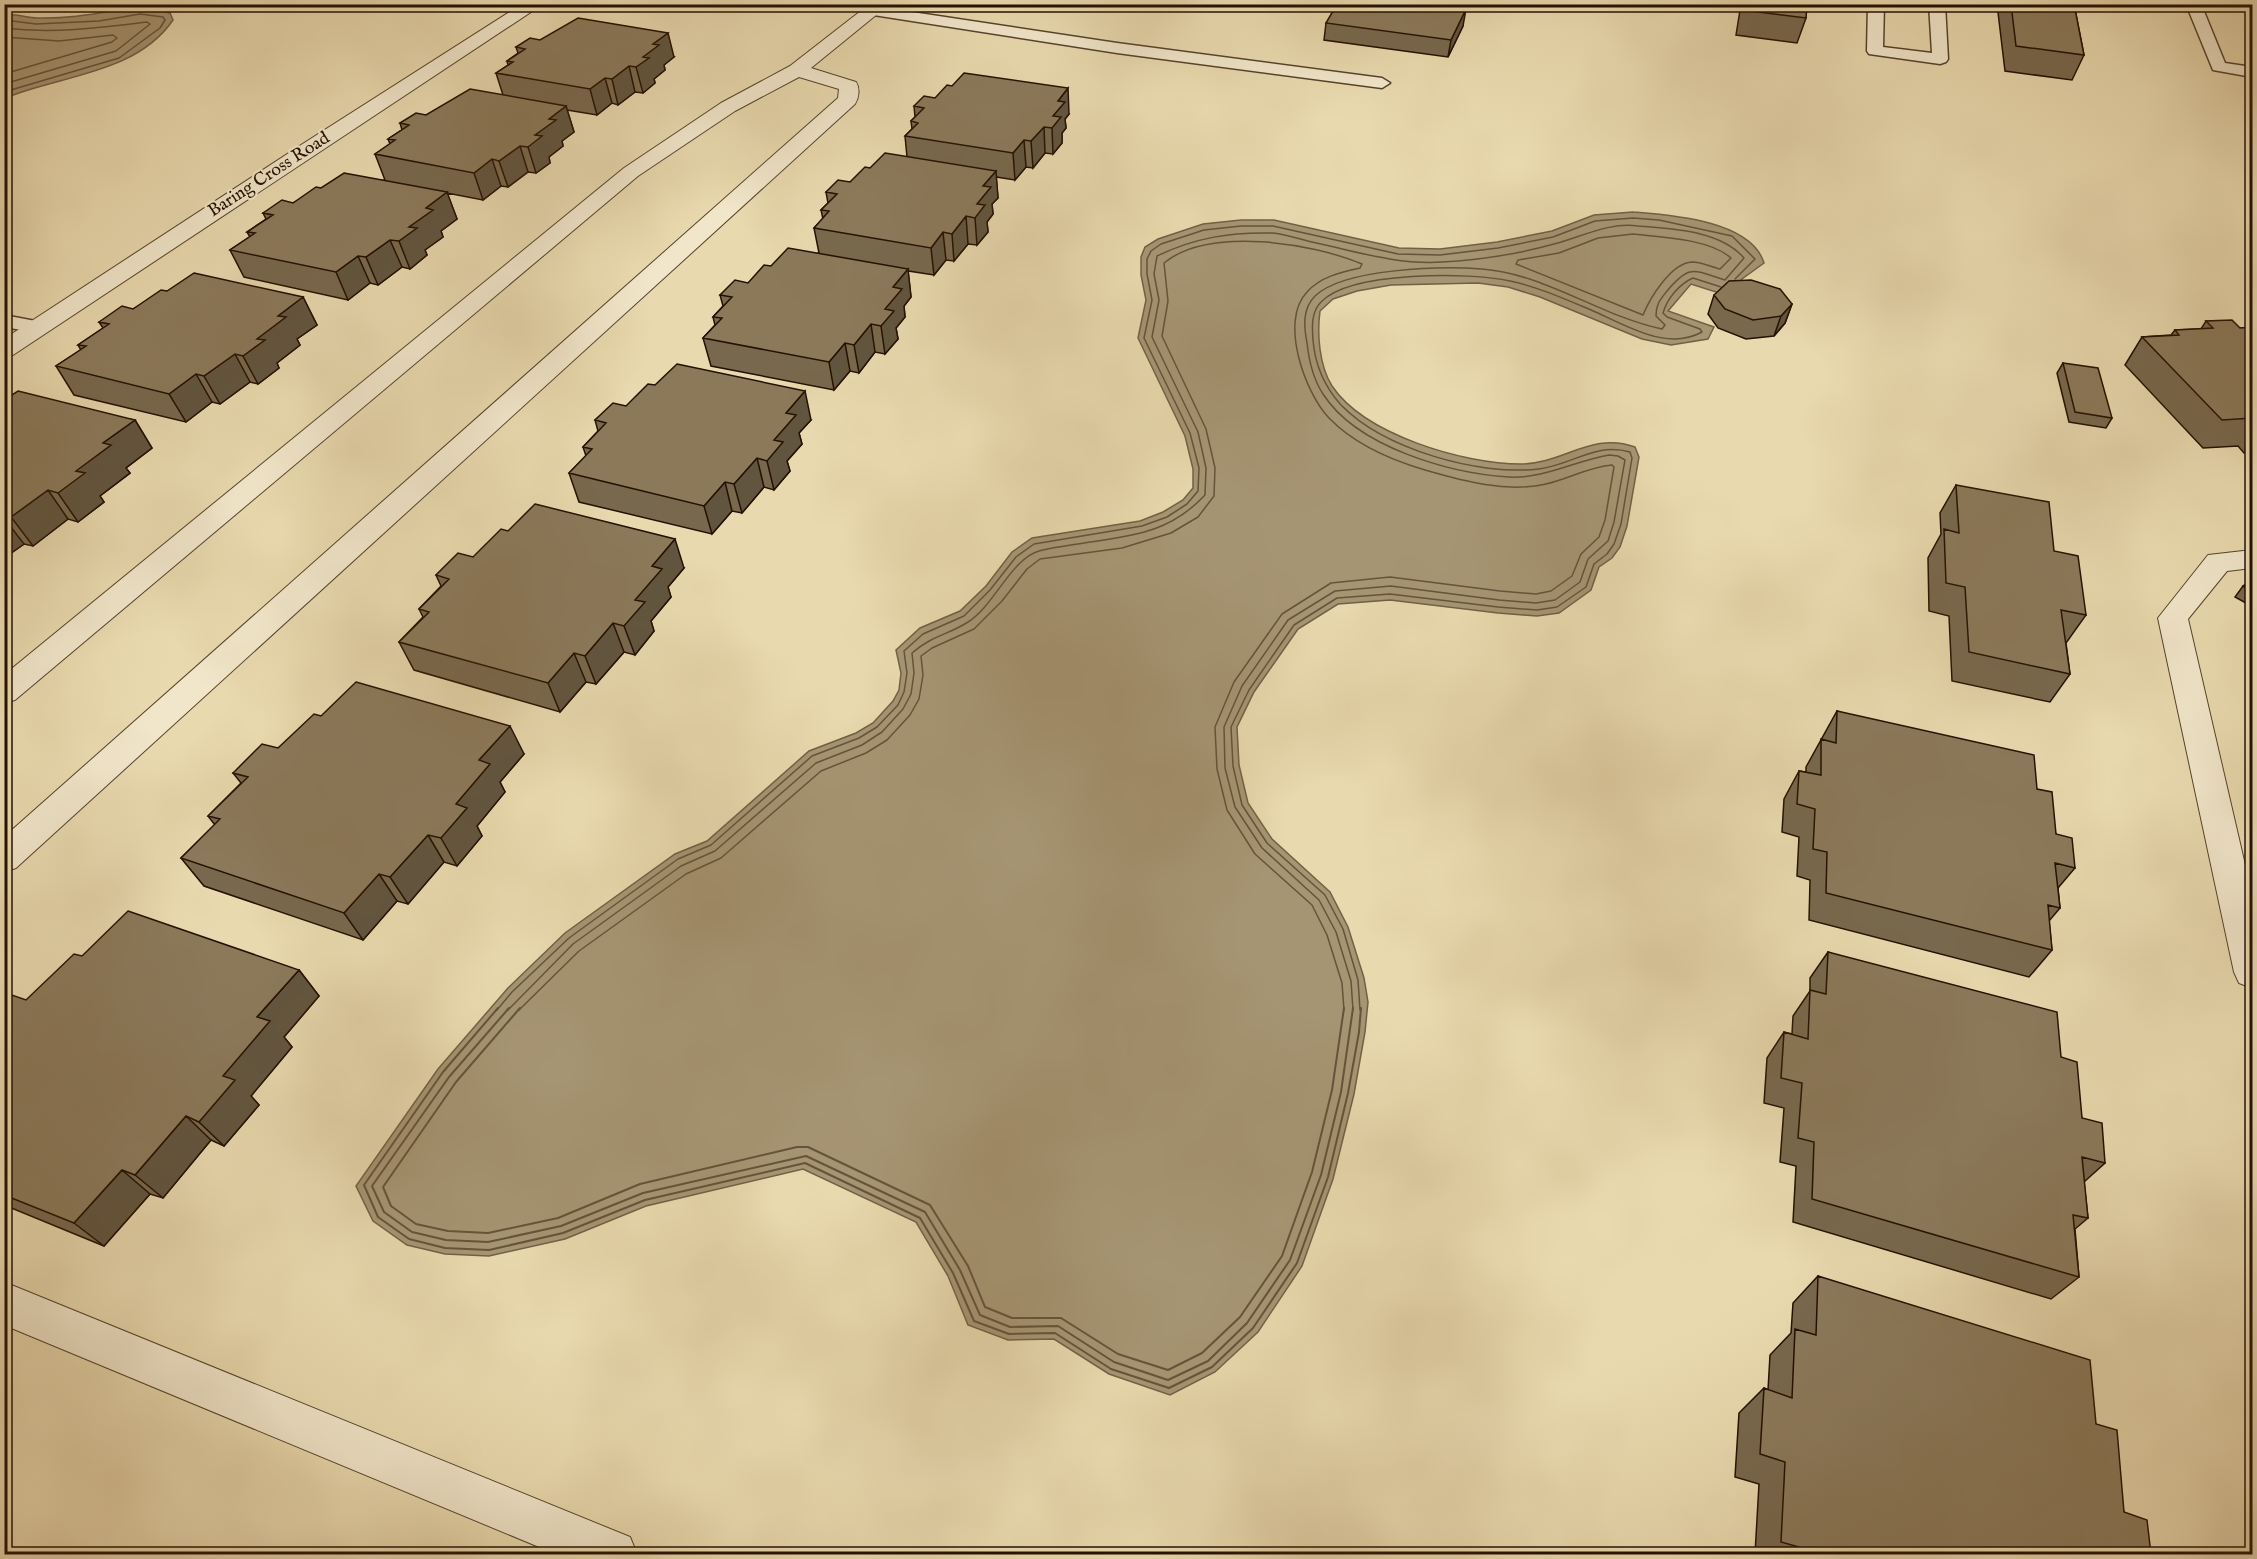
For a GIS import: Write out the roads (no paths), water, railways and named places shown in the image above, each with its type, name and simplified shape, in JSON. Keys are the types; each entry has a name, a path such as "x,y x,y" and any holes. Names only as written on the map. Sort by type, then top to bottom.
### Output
{"street":[{"name":"Baring Cross Road","path":"4,350 308,149 535,4"},
{"path":"4,692 631,171 728,107 797,70 869,8"},
{"path":"4,858 848,100 849,86 797,70"},
{"path":"2253,559 2218,562 2173,618 2253,972"},
{"path":"4,1303 613,1554"}],"lane":[{"path":"1876,4 1875,51 1940,59 1936,4"},
{"path":"2193,4 2218,67 2253,72"},
{"path":"869,8 1117,48 1382,82"},
{"path":"4,321 39,327"}],"water":[{"path":"132,8 151,8 170,13 173,20 157,38 139,52 118,62 96,71 5,98 5,15 62,18"},
{"path":"1633,212 1708,222 1743,237 1756,249 1764,263 1742,279 1732,297 1691,284 1668,311 1714,327 1708,339 1671,345 1642,339 1540,297 1508,287 1478,283 1391,285 1357,291 1333,299 1320,311 1320,349 1324,369 1332,386 1347,403 1367,419 1391,432 1445,452 1498,463 1536,463 1591,445 1605,443 1619,443 1635,447 1639,457 1627,526 1620,547 1612,558 1599,567 1591,590 1559,613 1537,616 1498,613 1390,600 1338,604 1298,629 1254,692 1237,727 1239,765 1248,803 1272,839 1330,892 1348,927 1364,978 1368,1002 1354,1094 1333,1179 1302,1266 1258,1332 1215,1372 1170,1395 1109,1374 1054,1339 1008,1340 968,1325 948,1276 916,1222 803,1169 646,1206 565,1239 489,1256 445,1254 407,1245 373,1221 356,1186 438,1069 508,988 565,933 675,854 707,841 809,751 856,733 873,723 893,701 899,690 901,673 896,650 920,628 960,611 986,586 1012,552 1032,538 1140,521 1163,512 1183,500 1193,488 1193,469 1185,436 1138,338 1146,300 1141,275 1141,257 1145,247 1158,239 1203,224 1241,220 1274,220 1399,248 1440,249 1497,242 1552,231 1594,215"}]}
